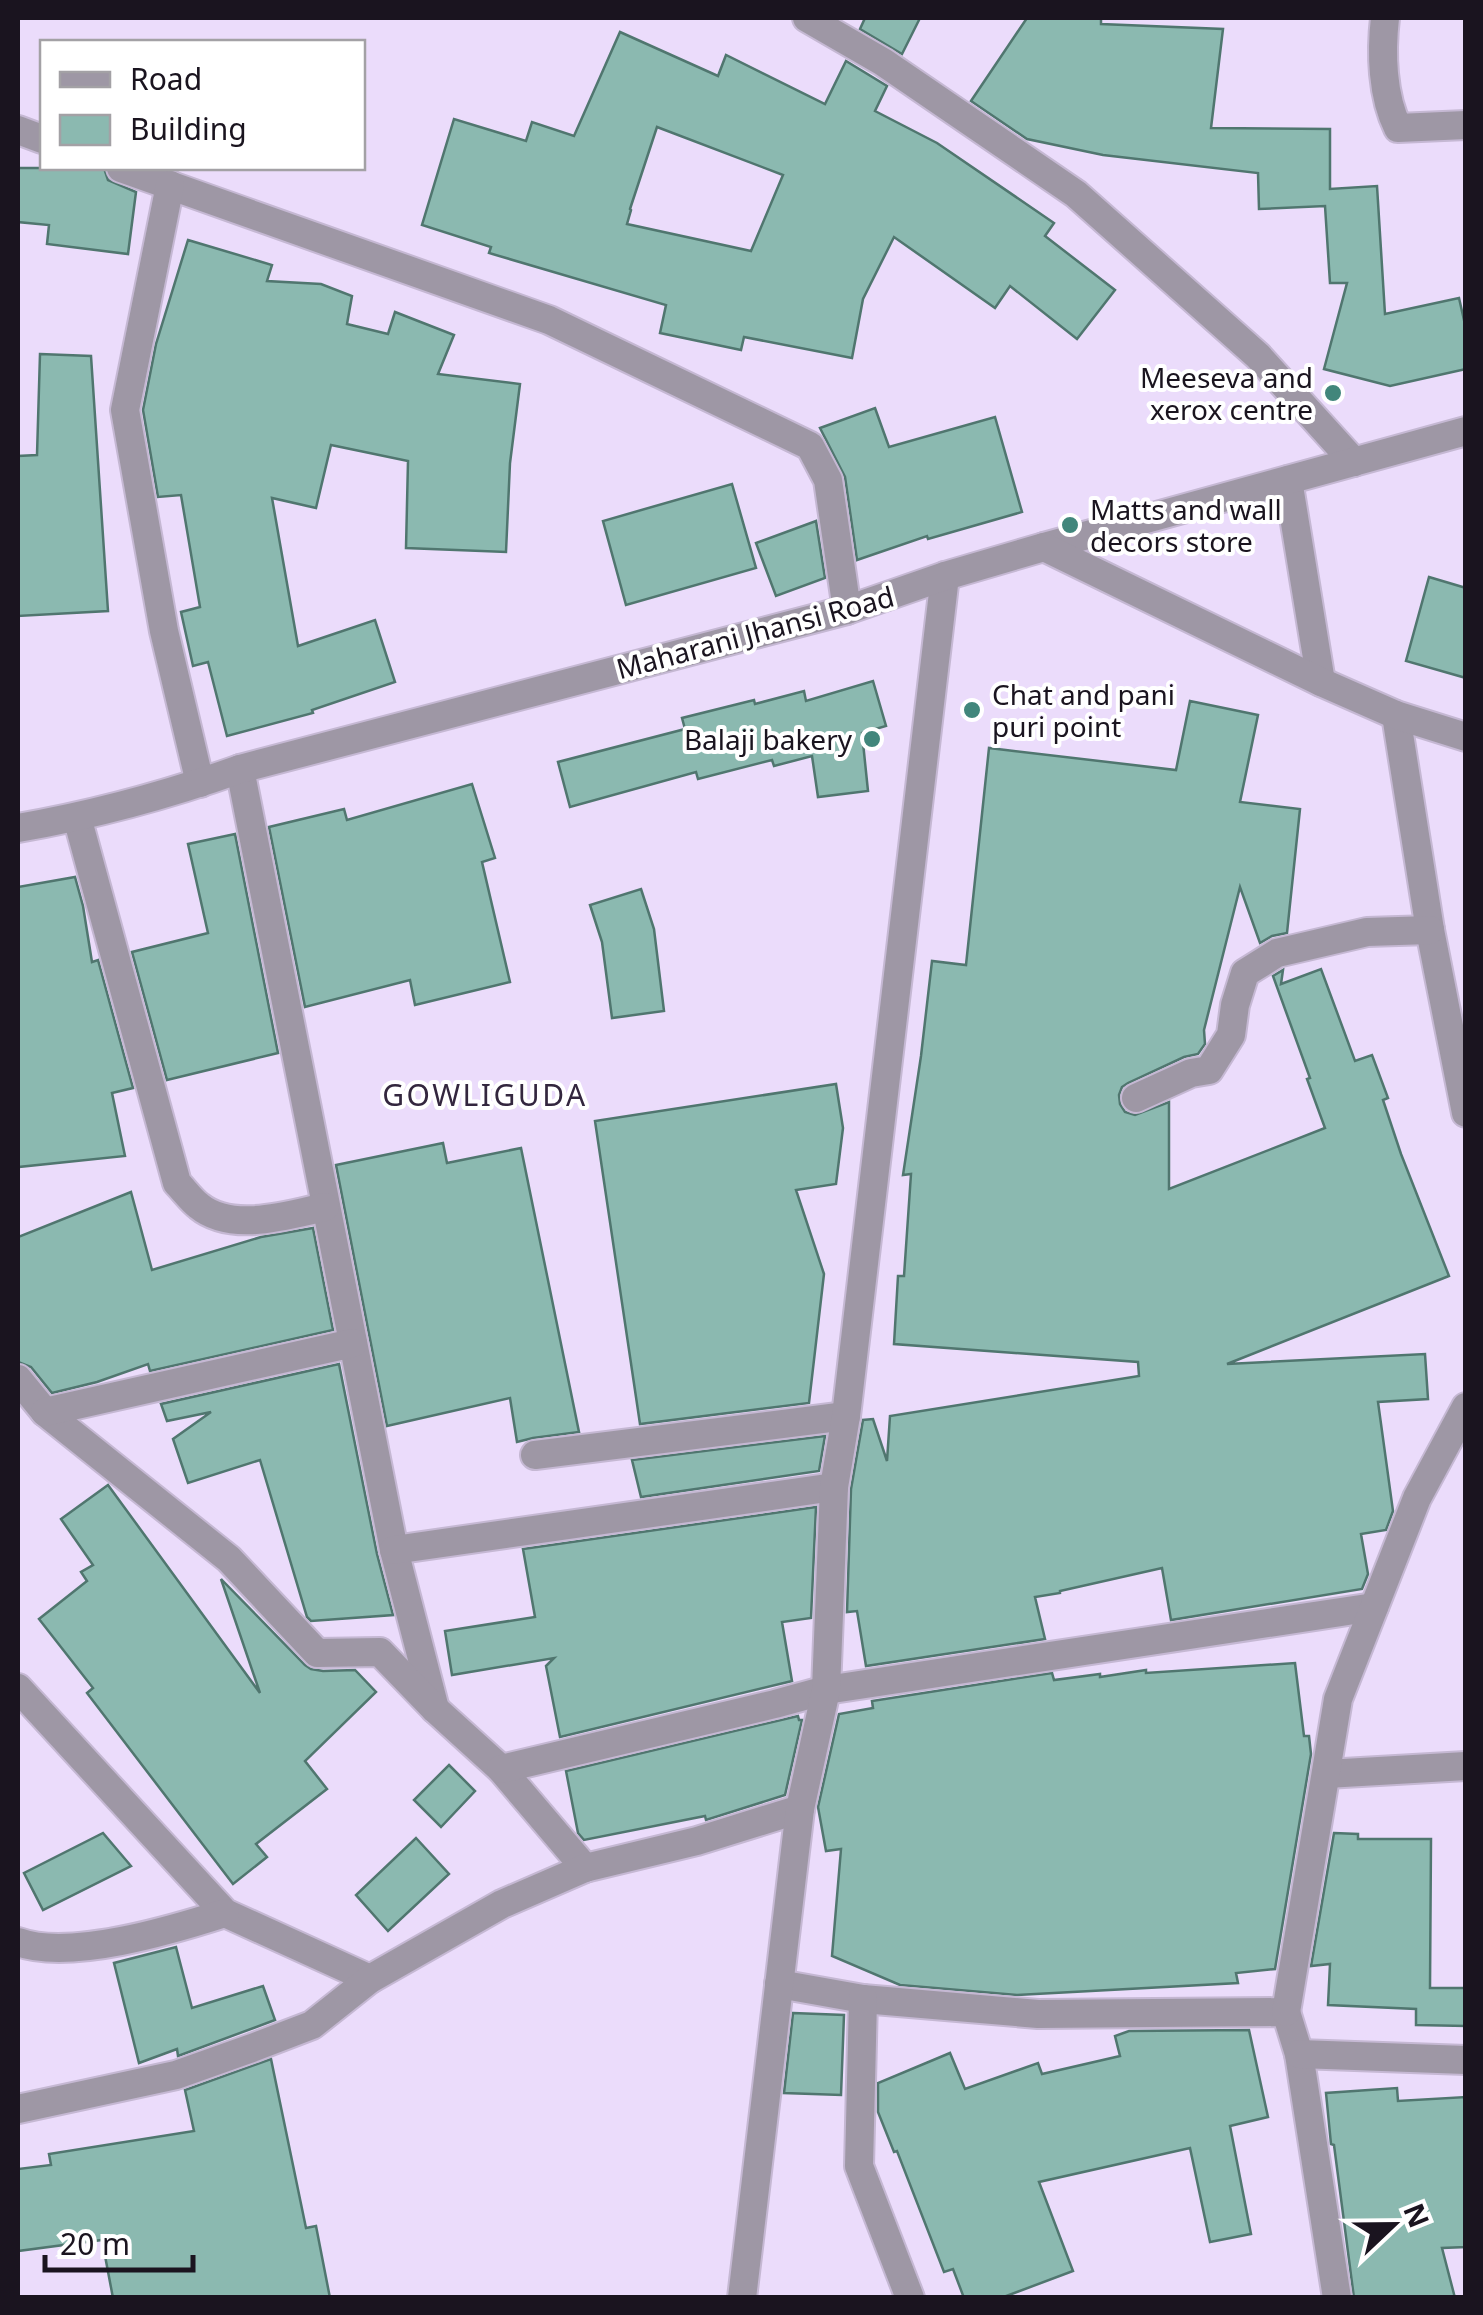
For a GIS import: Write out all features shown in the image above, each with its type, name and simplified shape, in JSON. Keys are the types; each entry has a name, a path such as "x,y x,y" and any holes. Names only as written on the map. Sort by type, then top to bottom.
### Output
{"street":[{"path":"807,18 883,62 1076,194 1258,356 1354,462"},
{"path":"1385,18 1382,40 1389,111 1398,128 1466,126"},
{"path":"128,170 548,320 810,446 828,480 847,610"},
{"path":"170,185 126,410 164,631 200,783"},
{"name":"Maharani Jhansi Road","path":"18,828 77,818 240,768 847,610 1044,547 1466,431"},
{"path":"1288,480 1321,682"},
{"path":"1044,547 1321,682 1396,715 1466,737"},
{"path":"742,2298 800,1809 826,1690 834,1488 846,1416 945,576"},
{"path":"1396,715 1430,930 1466,1113"},
{"path":"240,768 394,1550 435,1708"},
{"path":"77,818 177,1183 201,1208 227,1220 274,1218 325,1207"},
{"path":"1136,1098 1191,1073 1209,1070 1231,1035 1246,973 1277,952 1367,932 1430,930"},
{"path":"45,1412 353,1343"},
{"path":"18,1379 45,1412 229,1559 316,1652 380,1652 501,1768 585,1868"},
{"path":"1336,2298 1299,2054 1286,2012 1338,1699 1417,1498 1466,1407"},
{"path":"535,1454 846,1416"},
{"path":"394,1550 834,1488"},
{"path":"501,1768 826,1690 1374,1607"},
{"path":"18,1688 225,1913 370,1979"},
{"path":"1326,1774 1466,1766"},
{"path":"18,2109 176,2075 312,2025 370,1979 502,1904 585,1868 696,1841 800,1809"},
{"path":"18,1942 30,1947 74,1947 128,1939 225,1913"},
{"path":"779,1984 864,1999 1038,2014 1286,2012"},
{"path":"864,1999 859,2166 910,2298"},
{"path":"1299,2054 1466,2060"}],"building":[{"path":"865,18 920,18 902,54 860,29"},
{"path":"1027,18 1101,18 1101,24 1223,29 1211,128 1330,129 1330,189 1377,186 1385,314 1459,298 1466,329 1466,369 1390,386 1324,369 1347,283 1330,283 1325,206 1259,209 1258,173 1103,155 1027,139 971,101"},
{"path":"620,32 718,76 726,55 825,104 846,61 887,86 875,111 937,143 1054,223 1045,236 1115,290 1077,339 1010,286 995,308 894,237 863,299 852,358 744,337 741,350 660,333 666,305 489,253 491,247 422,225 454,119 526,141 532,122 574,136","holes":["657,127 783,175 751,251 627,224"]},
{"path":"18,168 105,170 108,180 136,192 128,254 47,244 49,225 18,222"},
{"path":"188,240 272,265 267,281 321,284 352,296 347,324 388,334 395,312 454,335 438,374 520,384 510,463 506,552 406,548 408,461 331,445 316,508 272,498 298,646 375,620 395,682 312,710 313,713 227,736 208,662 193,666 181,612 200,607 181,495 158,497 143,410 156,344"},
{"path":"40,354 91,356 108,611 18,616 18,456 37,455"},
{"path":"875,408 889,447 995,417 1022,512 928,539 927,536 857,560 845,477 820,428"},
{"path":"732,484 756,568 626,605 603,521"},
{"path":"816,521 825,578 776,596 756,543"},
{"path":"1429,577 1466,588 1466,678 1406,661"},
{"path":"873,681 886,726 862,733 868,791 818,797 812,756 774,766 772,760 698,779 696,772 570,807 558,762 685,729 682,718 804,691 806,701"},
{"path":"1190,701 1258,715 1240,802 1300,809 1287,933 1260,943 1240,887 1204,1030 1205,1044 1198,1054 1122,1087 1120,1104 1125,1112 1135,1115 1169,1102 1169,1189 1325,1128 1273,976 1283,970 1281,984 1321,969 1355,1061 1372,1055 1388,1098 1383,1100 1401,1154 1449,1276 1227,1364 1425,1354 1428,1399 1378,1402 1393,1511 1386,1530 1361,1534 1368,1574 1362,1589 1171,1620 1162,1568 1035,1597 1045,1639 866,1666 857,1611 847,1612 851,1489 863,1420 873,1419 887,1461 890,1416 1139,1376 1138,1362 894,1344 898,1276 904,1276 911,1174 903,1175 932,961 966,965 989,748 1176,770"},
{"path":"472,784 495,858 482,862 510,982 415,1005 410,980 305,1007 269,827 344,809 347,820"},
{"path":"235,834 278,1053 167,1080 132,952 208,933 188,844"},
{"path":"75,877 92,962 98,960 133,1088 112,1093 125,1156 18,1167 18,887"},
{"path":"641,889 654,929 664,1011 612,1018 602,942 590,905"},
{"path":"836,1084 843,1128 836,1184 796,1190 824,1274 809,1403 640,1424 595,1121"},
{"path":"443,1143 447,1163 521,1148 579,1432 517,1442 510,1398 387,1426 336,1165"},
{"path":"131,1192 152,1270 261,1237 313,1228 333,1330 150,1371 148,1364 52,1393 31,1367 18,1362 18,1237"},
{"path":"339,1364 393,1615 311,1621 260,1460 188,1483 173,1439 211,1412 167,1421 161,1404"},
{"path":"825,1436 819,1471 641,1497 632,1460"},
{"path":"108,1485 260,1693 221,1579 305,1665 323,1671 355,1670 376,1692 305,1761 327,1789 256,1844 267,1857 233,1884 87,1693 93,1688 39,1619 87,1581 81,1572 93,1565 61,1519"},
{"path":"816,1507 811,1618 782,1622 792,1681 560,1737 546,1666 554,1658 452,1675 445,1631 535,1617 523,1549"},
{"path":"1295,1663 1304,1736 1309,1736 1311,1754 1275,1969 1236,1973 1238,1983 1017,1995 900,1985 832,1956 841,1849 826,1851 818,1807 839,1714 873,1708 872,1701 1052,1673 1054,1680 1146,1670"},
{"path":"798,1716 802,1720 785,1795 706,1820 705,1816 584,1840 578,1833 566,1771"},
{"path":"449,1765 475,1791 441,1827 414,1800"},
{"path":"103,1833 131,1866 43,1910 24,1873"},
{"path":"1334,1833 1358,1834 1358,1839 1431,1839 1430,1988 1466,1988 1466,2026 1416,2025 1416,2009 1328,2005 1330,1964 1311,1966"},
{"path":"416,1838 449,1874 388,1931 356,1895"},
{"path":"176,1947 192,2008 263,1986 275,2020 178,2056 177,2049 139,2063 114,1963"},
{"path":"793,2013 844,2015 841,2095 784,2093"},
{"path":"1249,2030 1268,2117 1230,2126 1251,2234 1210,2242 1190,2148 1039,2182 1073,2271 1001,2298 964,2298 953,2269 944,2272 878,2112 878,2083 950,2053 965,2089 1038,2063 1042,2074 1120,2056 1115,2036 1129,2031"},
{"path":"271,2059 306,2228 316,2226 330,2298 113,2298 102,2240 18,2251 18,2169 51,2165 49,2154 194,2131 185,2090"},
{"path":"1397,2088 1398,2101 1466,2097 1466,2247 1442,2248 1455,2298 1354,2298 1326,2093"}],"place":[{"name":"Meeseva and xerox centre","path":"1333,393"},
{"name":"Matts and wall decors store","path":"1070,525"},
{"name":"Chat and pani puri point","path":"972,710"},
{"name":"Balaji bakery","path":"872,739"}],"district":[{"name":"GOWLIGUDA","path":"485,1094"}]}
